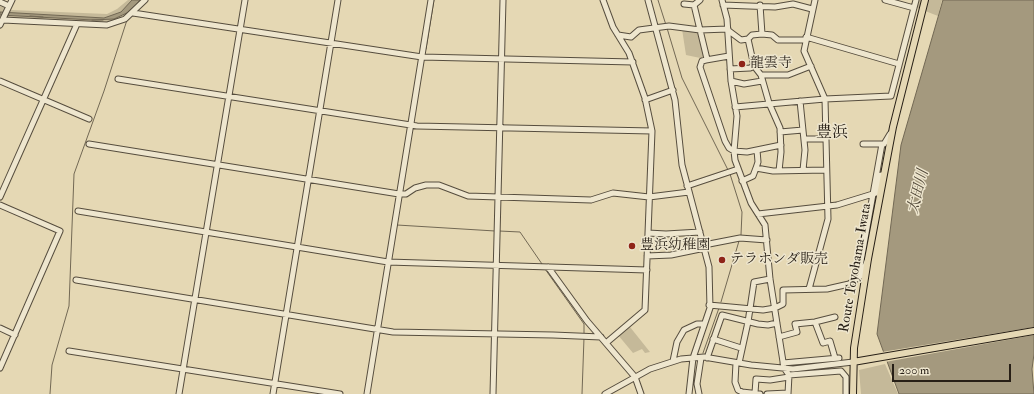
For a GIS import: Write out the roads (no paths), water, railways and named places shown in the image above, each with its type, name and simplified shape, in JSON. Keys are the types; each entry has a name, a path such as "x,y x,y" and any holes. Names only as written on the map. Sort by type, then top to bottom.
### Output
{"main road":[{"name":"Route Toyohama-Iwata","path":"853,394 853,362 868,259 892,129 925,0"},
{"path":"853,362 1034,331"}],"street":[{"path":"12,0 2,21 107,25 125,19 145,0"},
{"path":"179,394 196,300 245,0"},
{"path":"273,394 338,0"},
{"path":"366,394 422,57 430,0"},
{"path":"493,394 503,0"},
{"path":"604,0 613,27 633,62 645,100 652,131 645,310 606,343"},
{"path":"648,0 673,90 678,118 682,165 705,247 709,267 709,305 693,358 689,394"},
{"path":"694,6 700,0"},
{"path":"809,289 828,219 825,99 804,51 814,0"},
{"path":"885,0 914,8"},
{"path":"735,107 825,99 891,96 916,0"},
{"path":"0,2 9,7"},
{"path":"767,394 788,393 789,376 784,366 779,337 770,279 765,225 751,203 738,169 734,151 737,116 731,81 729,30 722,3 761,4 775,7 793,4 812,9"},
{"path":"684,4 694,6"},
{"path":"761,4 762,34"},
{"path":"694,6 707,59"},
{"path":"133,13 240,28 422,57 633,62"},
{"path":"0,197 77,24"},
{"path":"618,35 631,37 639,30 676,26 700,30 729,30 742,40 748,39 752,35 762,34 775,36 778,40 806,39 899,64"},
{"path":"748,39 754,66 760,74 769,103 780,128 781,145 779,171"},
{"path":"729,56 707,59 702,62 700,67 725,141 729,148 734,151 757,150 781,145"},
{"path":"730,70 750,68 754,66"},
{"path":"760,74 788,75 811,66"},
{"path":"118,79 229,95 410,125 499,129 652,131"},
{"path":"0,81 88,119"},
{"path":"731,81 744,84 762,81"},
{"path":"645,100 673,90"},
{"path":"800,101 804,139 803,170"},
{"path":"863,144 885,144 892,129"},
{"path":"780,132 803,130"},
{"path":"804,139 826,139"},
{"path":"89,144 399,194 406,194 415,188 426,185 438,185 468,196 591,200 618,193 649,196 689,192"},
{"path":"858,279 882,144"},
{"path":"742,181 753,176 758,162 757,150"},
{"path":"758,214 827,206 876,193 885,167"},
{"path":"756,168 779,171 826,170"},
{"path":"687,186 738,169"},
{"path":"0,205 60,231 0,368"},
{"path":"78,211 388,262 647,270"},
{"path":"868,219 871,220 874,213 877,212"},
{"path":"648,233 666,234 700,232"},
{"path":"647,256 671,255 740,238 767,240"},
{"path":"709,305 763,310 775,308 783,304 784,290 837,288 858,279 868,259"},
{"path":"548,267 601,337 635,377 641,394"},
{"path":"770,279 754,282 748,322 737,363 735,382 741,393 756,394 756,378 770,380 789,376 841,371 846,377 846,394"},
{"path":"76,280 393,332 494,335 553,334 601,337"},
{"path":"699,394 697,384 704,358 714,339 722,315 748,322 768,325 777,323"},
{"path":"779,337 797,332 795,324 815,322 835,317"},
{"path":"784,366 837,358 830,341 823,343 815,322"},
{"path":"673,361 677,342 684,330 697,324 704,324"},
{"path":"0,328 15,335"},
{"path":"714,339 741,348"},
{"path":"69,351 340,394"},
{"path":"608,393 650,369 673,361 693,358 704,358 737,363 814,367 853,362"}],"water":[{"path":"132,0 140,0 131,11 114,19 93,20 0,15 0,12 104,18 121,12"},
{"name":"太田川","path":"943,0 1034,0 1034,354 1032,369 1034,394 899,394 877,334 901,145"}],"waterway":[{"path":"426,49 434,0"},
{"path":"658,0 666,25"},
{"path":"30,16 43,17"},
{"path":"92,20 103,20"},
{"path":"50,394 52,365 69,306 74,174 104,91 127,20"},
{"path":"667,28 682,78 728,170"},
{"path":"730,174 742,212 741,235"},
{"path":"397,225 495,231"},
{"path":"499,231 520,232 542,264"},
{"path":"721,302 739,241"},
{"path":"545,269 584,324 584,335"},
{"path":"703,353 719,308"},
{"path":"582,394 584,338"}],"place":[{"name":"龍雲寺","path":"742,64"},
{"name":"豊浜幼稚園","path":"632,246"},
{"name":"テラホンダ販売","path":"722,260"}],"district":[{"name":"豊浜","path":"832,134"}]}
